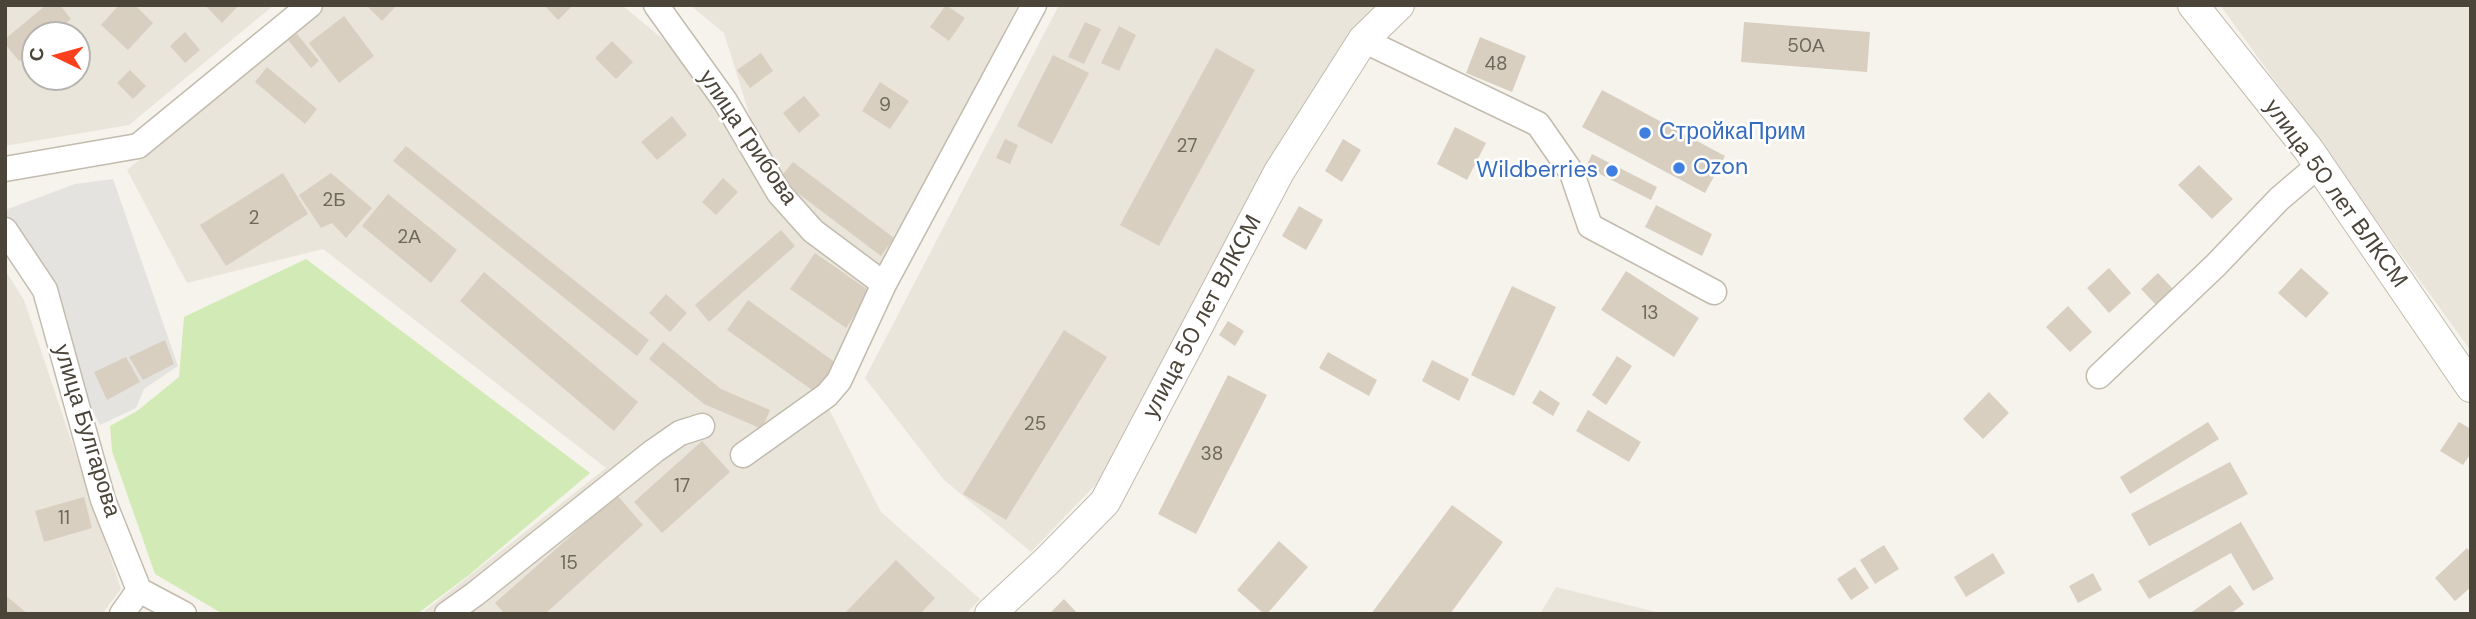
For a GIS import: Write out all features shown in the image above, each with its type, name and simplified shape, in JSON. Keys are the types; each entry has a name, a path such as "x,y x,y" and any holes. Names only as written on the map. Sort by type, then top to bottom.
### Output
{"street":[{"path":"5,169 138,145 310,5"},
{"name":"улица Грибова","path":"656,5 725,101 779,193 813,231 884,284"},
{"path":"743,455 827,395 839,381 884,284 1034,5"},
{"name":"улица 50 лет ВЛКСМ","path":"990,614 1105,502 1279,172 1363,40 1399,5"},
{"name":"улица 50 лет ВЛКСМ","path":"2193,5 2319,165 2471,387"},
{"path":"1363,40 1538,124 1572,173 1590,226 1714,292"},
{"path":"2099,376 2216,265 2279,199 2319,165"},
{"name":"улица Булгарова","path":"5,230 45,290 103,500 139,590"},
{"path":"447,614 654,451 680,433 702,426"},
{"path":"122,614 139,590 184,614"}],"shaded area":[{"path":"5,5 274,5 129,125 5,146"},
{"path":"324,5 622,5 689,61 776,201 875,292 824,399 881,512 980,599 966,614 421,614 606,468 323,249 187,283 127,170"},
{"path":"690,5 1018,5 884,267 823,231 761,152 724,33"},
{"path":"1059,5 1376,5 1346,37 1102,478 1031,552 944,480 865,378"},
{"path":"2220,5 2471,5 2471,351"},
{"path":"113,179 178,366 144,389 136,408 100,425 75,376 49,286 5,210 75,184"},
{"path":"5,270 24,300 121,589 102,614 5,614"},
{"path":"1556,587 1664,614 1540,614"}],"green space":[{"path":"306,259 590,473 469,575 417,614 223,614 155,574 112,451 110,426 137,411 179,377 184,317"}],"building":[{"path":"46,5 60,5 71,19 68,21 27,21"},
{"path":"119,5 135,5 153,23 128,50 101,25"},
{"path":"205,5 239,5 222,23"},
{"path":"366,5 397,5 382,21"},
{"path":"544,5 573,5 558,20"},
{"path":"946,5 965,18 949,41 930,27"},
{"path":"344,16 374,56 339,83 309,43"},
{"path":"1085,22 1101,29 1084,64 1068,57"},
{"path":"1744,22 1870,32 1867,72 1741,62"},
{"path":"21,26 19,61 5,44 5,39"},
{"path":"1119,26 1136,35 1119,71 1101,63"},
{"path":"185,32 200,50 185,63 170,46"},
{"path":"297,34 319,61 311,68 288,40"},
{"path":"1480,37 1526,56 1512,92 1466,73"},
{"path":"612,41 633,62 616,79 595,58"},
{"path":"1216,48 1255,70 1159,246 1120,225"},
{"path":"761,53 773,71 750,88 737,70"},
{"path":"1053,55 1089,73 1052,144 1017,126"},
{"path":"267,67 317,109 305,124 255,82"},
{"path":"130,70 146,86 133,99 117,83"},
{"path":"880,82 909,101 890,129 862,111"},
{"path":"1602,90 1725,156 1705,193 1582,127"},
{"path":"804,96 820,115 799,133 783,113"},
{"path":"672,116 687,135 657,160 641,142"},
{"path":"1455,127 1486,143 1467,180 1437,164"},
{"path":"1005,139 1018,145 1010,164 996,158"},
{"path":"1343,139 1361,150 1342,182 1325,171"},
{"path":"406,146 649,340 637,356 393,161"},
{"path":"1592,154 1657,187 1651,200 1586,167"},
{"path":"793,162 894,238 881,256 779,179"},
{"path":"2199,165 2233,199 2212,219 2178,185"},
{"path":"283,173 308,214 226,266 200,225"},
{"path":"331,173 372,208 346,238 332,223 321,228 299,195"},
{"path":"723,178 738,192 716,215 702,202"},
{"path":"388,194 457,250 431,283 362,226"},
{"path":"1656,205 1712,234 1702,256 1645,227"},
{"path":"1299,206 1323,220 1306,250 1282,236"},
{"path":"781,230 795,246 709,322 695,305"},
{"path":"815,253 871,292 846,328 790,289"},
{"path":"2109,268 2131,293 2109,313 2087,288"},
{"path":"2301,268 2329,293 2306,318 2278,293"},
{"path":"1626,271 1699,318 1674,357 1601,310"},
{"path":"484,272 638,402 614,431 460,301"},
{"path":"2158,273 2174,290 2157,306 2141,289"},
{"path":"1512,286 1556,307 1514,396 1471,375"},
{"path":"666,294 687,313 670,332 649,313"},
{"path":"748,300 836,363 815,392 727,330"},
{"path":"2068,306 2092,332 2070,352 2046,327"},
{"path":"1228,321 1244,331 1235,346 1219,335"},
{"path":"1064,330 1107,357 1006,520 963,494"},
{"path":"165,340 174,364 143,380 129,357"},
{"path":"663,342 721,389 770,410 762,429 704,404 649,359"},
{"path":"1328,352 1377,380 1369,396 1319,368"},
{"path":"1617,356 1632,366 1606,405 1592,395"},
{"path":"126,357 140,382 107,400 94,372"},
{"path":"1432,360 1469,379 1459,401 1422,381"},
{"path":"1228,375 1267,395 1196,534 1158,514"},
{"path":"1540,390 1560,403 1553,416 1532,403"},
{"path":"1989,392 2009,413 1983,439 1963,419"},
{"path":"1588,410 1641,442 1629,462 1576,431"},
{"path":"2208,422 2219,439 2130,494 2120,477"},
{"path":"2459,422 2471,429 2471,453 2463,465 2440,451"},
{"path":"702,441 730,472 662,533 634,502"},
{"path":"2230,462 2248,494 2149,546 2131,514"},
{"path":"617,495 643,525 545,614 505,614 495,603"},
{"path":"84,497 92,528 44,542 35,511"},
{"path":"1452,505 1503,542 1450,614 1371,614"},
{"path":"2241,522 2274,579 2253,591 2231,553 2149,599 2138,581"},
{"path":"1279,541 1308,567 1267,614 1264,614 1237,590"},
{"path":"1884,545 1899,569 1875,584 1860,560"},
{"path":"2467,548 2471,553 2471,587 2455,601 2435,578"},
{"path":"1993,553 2005,573 1966,597 1954,577"},
{"path":"896,560 935,598 920,614 844,614"},
{"path":"1855,567 1869,588 1851,600 1837,579"},
{"path":"2093,573 2102,590 2078,603 2069,586"},
{"path":"2230,585 2244,604 2230,614 2189,614"},
{"path":"5,595 28,614 5,614"},
{"path":"1064,599 1078,614 1049,614"}],"place":[{"name":"СтройкаПрим","path":"1645,133"},
{"name":"Ozon","path":"1679,168"},
{"name":"Wildberries","path":"1612,171"}]}
